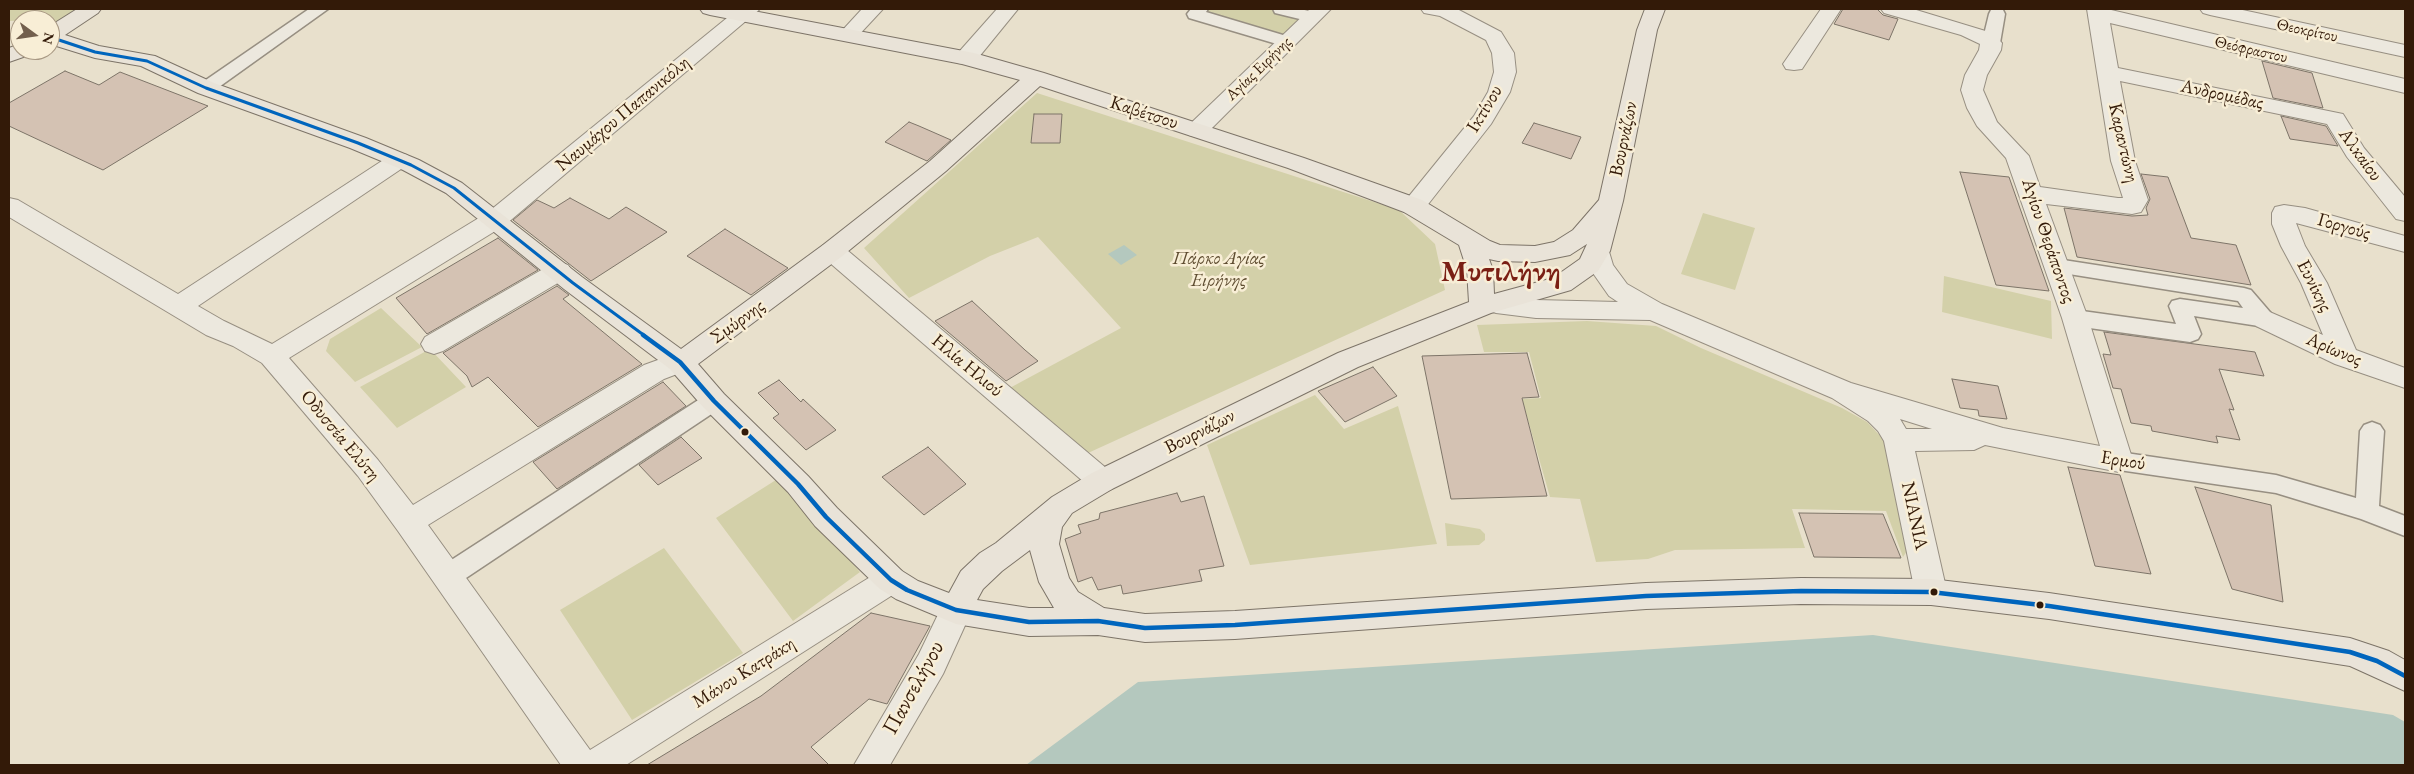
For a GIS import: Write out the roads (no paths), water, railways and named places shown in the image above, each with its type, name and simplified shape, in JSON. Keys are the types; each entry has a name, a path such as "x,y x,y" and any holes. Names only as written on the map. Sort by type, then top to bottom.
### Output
{"main road":[{"path":"60,29 91,9"},
{"name":"Καβέτσου","path":"710,9 748,11 966,58 1036,78 1197,130 1413,206 1486,249 1507,255 1535,254 1561,249"},
{"name":"Βουρνάζων","path":"1561,249 1582,236 1612,201 1647,30 1655,9"},
{"path":"60,40 95,52 147,61 206,88 400,160 454,188 559,271 680,362 714,401 891,580 906,590 956,610 1029,622 1098,621 1145,628 1235,625 1646,596 1800,591 1931,592 2050,606 2350,652 2376,661 2405,676"},
{"name":"Σμύρνης","path":"680,362 703,348 832,251 938,166 1036,78"},
{"path":"1598,251 1612,201"},
{"path":"1470,240 1489,305"},
{"name":"Βουρνάζων","path":"956,610 972,580 1062,505 1102,481 1348,360 1489,305 1562,284 1589,265 1598,251"},
{"path":"1062,505 1052,515 1044,535 1044,544 1055,582 1067,601 1098,621"}],"street":[{"path":"206,88 320,9"},
{"path":"849,34 873,9"},
{"path":"966,58 1008,9"},
{"path":"1200,9 1195,14 1287,42"},
{"path":"1281,9 1316,13"},
{"name":"Ικτίνου","path":"1413,206 1483,120 1499,92 1505,72 1503,53 1494,36 1440,9"},
{"path":"1794,64 1831,9"},
{"path":"1891,9 1988,40 1997,14"},
{"name":"Θεοκρίτου","path":"2210,9 2405,51"},
{"name":"Ναυμάχου Παπανικόλη","path":"272,356 496,220 748,11"},
{"name":"Καραντώνη","path":"2032,194 2118,206 2132,206 2136,200 2123,161 2097,11"},
{"name":"Θεόφραστου","path":"2097,11 2405,86"},
{"name":"Αγίας Ειρήνης","path":"1197,130 1316,13"},
{"name":"Αγίου Θεράποντος","path":"1988,40 1990,50 1976,75 1972,90 1978,108 1988,126 2017,156 2075,318 2119,461"},
{"name":"Ανδρομέδας","path":"2108,72 2335,119"},
{"name":"Αλκαίου","path":"2335,119 2355,152 2405,213"},
{"path":"179,306 400,160"},
{"name":"Οδυσσέα Ελύτη","path":"9,206 215,328 242,339 272,356 368,468 409,522 581,765"},
{"name":"Γοργούς","path":"2283,215 2284,212 2300,215 2405,244"},
{"name":"Ευνίκης","path":"2283,215 2293,246 2314,283 2345,357"},
{"name":"Ηλία Ηλιού","path":"832,251 1102,481"},
{"path":"1598,251 1601,266 1618,290 1653,311 1842,391 1878,414 1888,423 1898,440 2003,439"},
{"path":"2057,266 2244,295 2265,319"},
{"path":"434,344 559,271"},
{"path":"1489,305 1588,311 1653,311"},
{"path":"2075,318 2190,334 2180,306 2265,319"},
{"name":"Αρίωνος","path":"2265,319 2345,357 2405,378"},
{"name":"Σμύρνης","path":"409,522 654,372 680,362"},
{"name":"Ερμού","path":"1842,391 2003,439 2119,461 2276,484 2367,511 2405,526"},
{"path":"448,576 714,401"},
{"path":"2367,511 2372,431"},
{"name":"NIANIA","path":"1898,440 1931,592"},
{"name":"Μάνου Κατράκη","path":"596,765 891,580"},
{"name":"Πανσελήνου","path":"871,765 931,664 956,610"}],"district":[{"name":"Μυτιλήνη","path":"1501,273"}],"park label":[{"name":"Πάρκο Αγίας Ειρήνης","path":"1219,270"}]}
